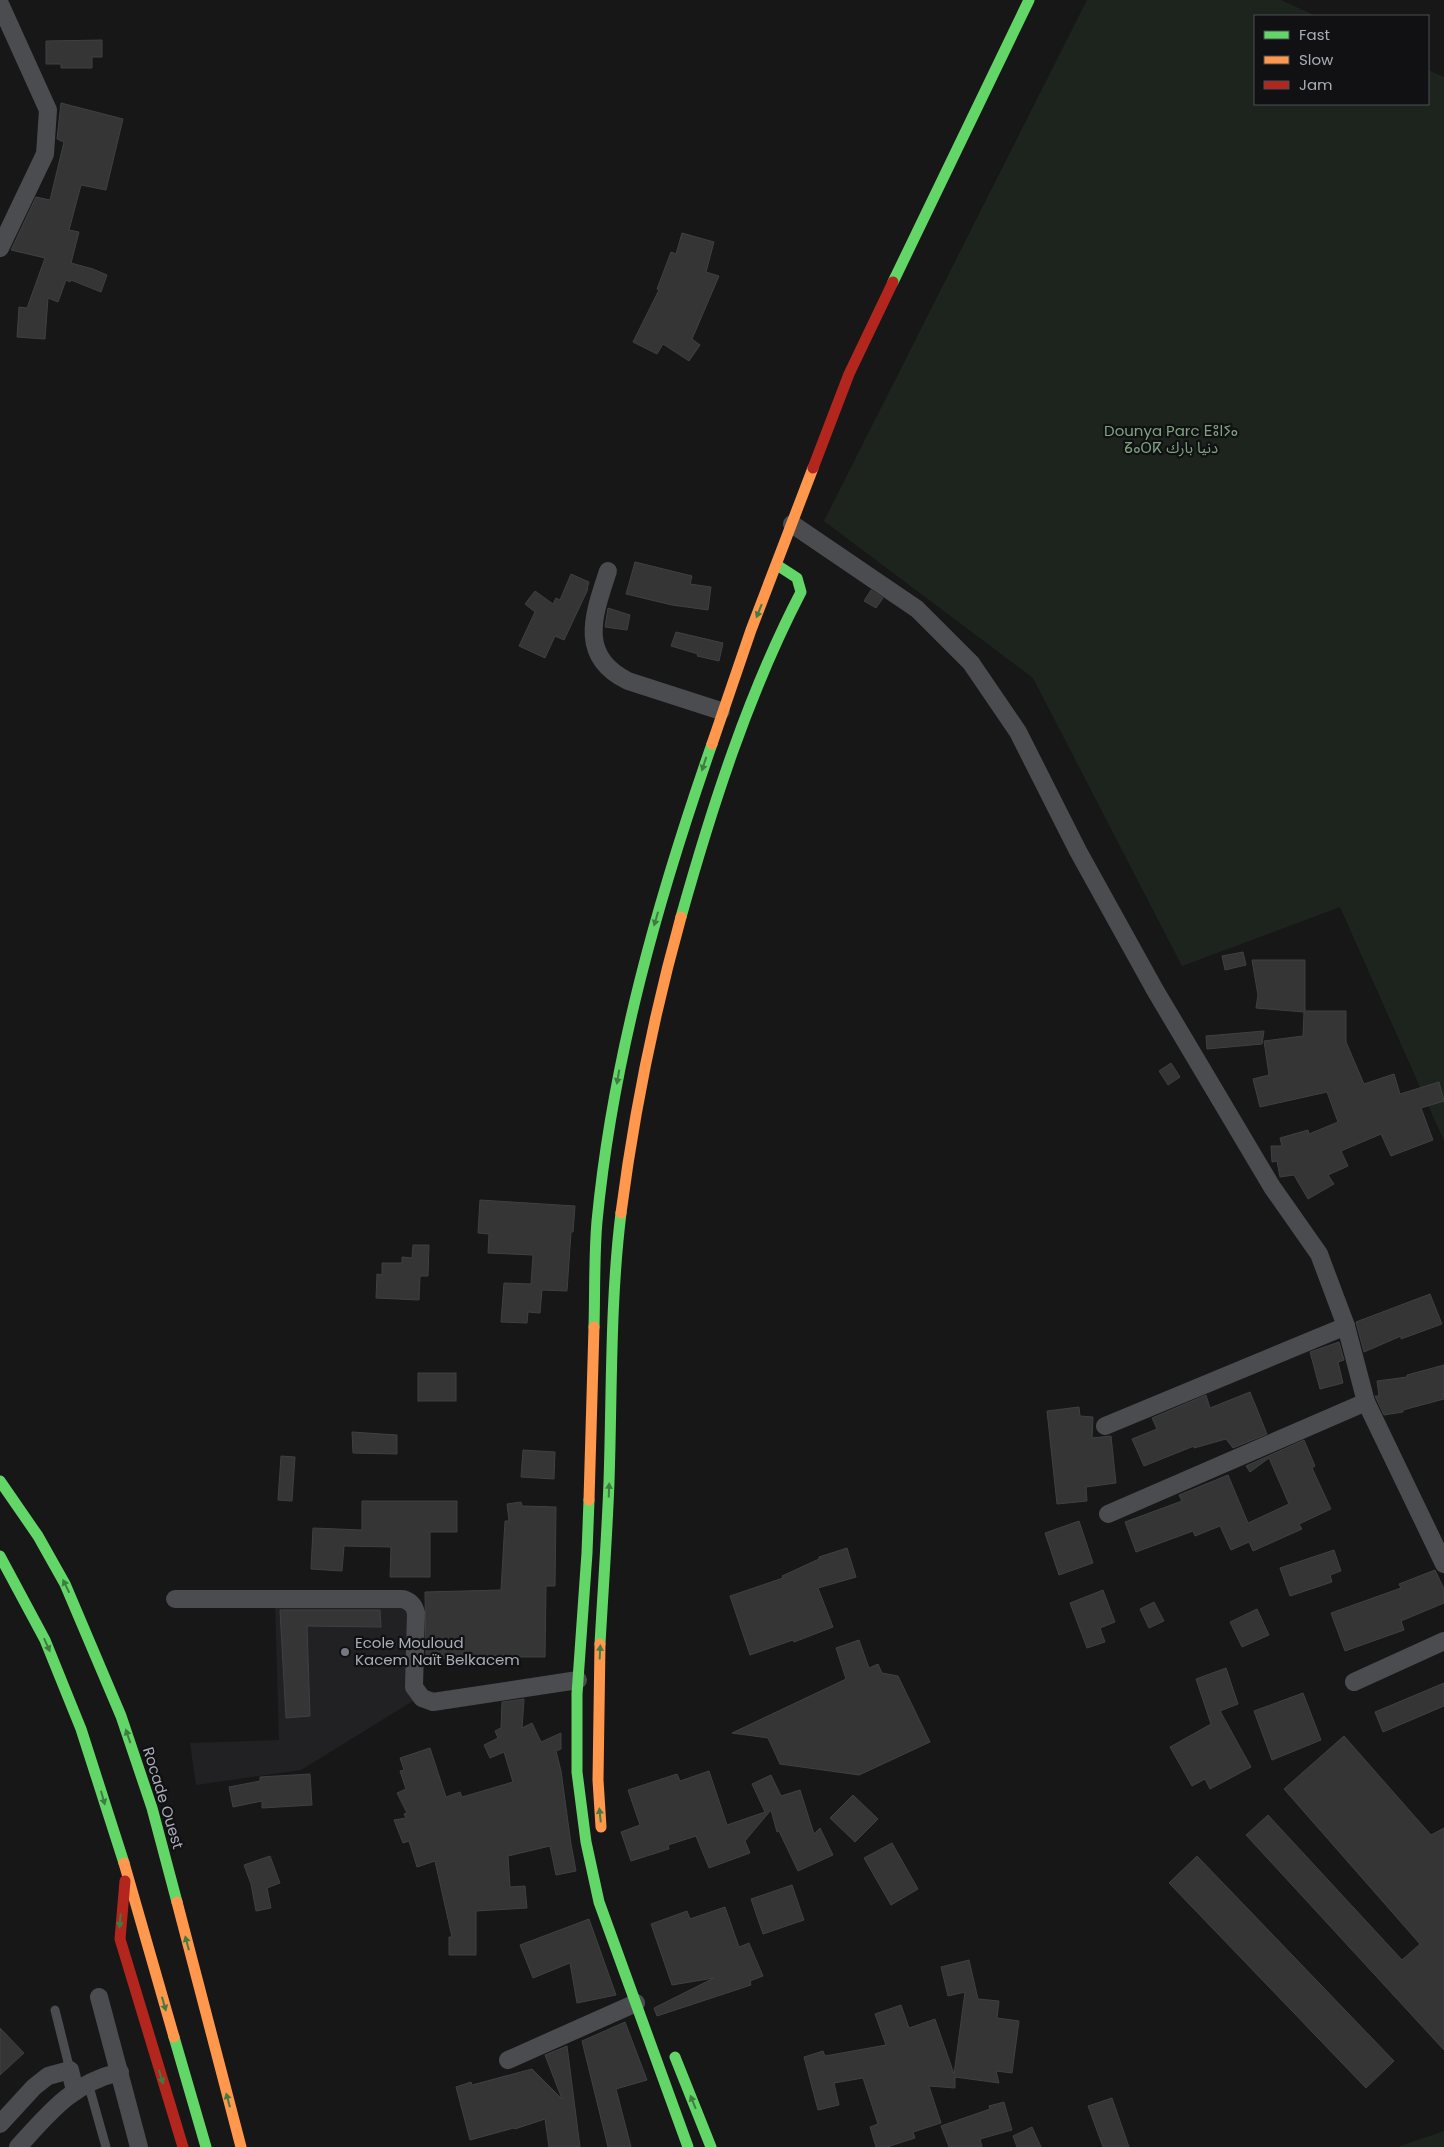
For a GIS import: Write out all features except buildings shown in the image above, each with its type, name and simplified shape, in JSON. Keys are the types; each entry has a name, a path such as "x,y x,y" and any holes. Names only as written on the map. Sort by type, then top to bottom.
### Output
{"main road":[{"path":"688,2147 599,1902 586,1842 577,1772 576,1733 587,1553 597,1222 609,1125 630,1015 647,948 721,711 849,374 1029,0"},
{"path":"602,1835 598,1780 599,1671 609,1483 612,1309 623,1194 649,1046 677,929 698,857 748,715 783,627 801,592 797,578 777,565"},
{"name":"Rocade Ouest","path":"0,1481 38,1536 65,1584 121,1716 152,1808 241,2147"},
{"path":"0,1556 24,1597 64,1682 96,1773 206,2147"},
{"path":"126,1872 120,1922 120,1939 183,2147"},
{"path":"670,2045 711,2147"}],"street":[{"path":"0,4 48,110 45,154 0,248"},
{"path":"792,524 917,609 971,663 1018,732 1078,851 1160,998 1272,1187 1319,1254 1346,1326 1366,1402 1444,1564"},
{"path":"608,572 592,625 595,645 604,663 628,681 721,711"},
{"path":"1105,1426 1346,1326"},
{"path":"1108,1514 1366,1402"},
{"path":"174,1600 403,1599 415,1608 416,1614 414,1687 422,1698 433,1702 578,1680"},
{"path":"1354,1682 1444,1641"},
{"path":"99,1997 139,2147"},
{"path":"508,2060 636,2003"},
{"path":"0,2124 48,2076 70,2070 81,2086"},
{"path":"18,2147 62,2100 81,2086 120,2072"}],"lane":[{"path":"55,2010 70,2070"},
{"path":"81,2086 106,2147"}],"shaded area":[{"name":"Ecole Mouloud Kacem Naït Belkacem","path":"275,1601 413,1602 413,1701 301,1770 196,1785 190,1743 279,1740"}],"green space":[{"name":"Dounya Parc ⴹⵓⵏⵢⴰ ⵒⴰⵔⴽ دنيا بارك","path":"1087,0 1281,0 1314,15 1254,15 1254,105 1429,105 1429,70 1444,77 1444,1141 1340,907 1182,966 1033,678 824,521"},
{"path":"1444,2131 1444,2147 1398,2147"}],"traffic: fast":[{"path":"893,282 1029,0"},
{"path":"681,917 705,834 748,711 764,670 801,592 797,578 777,565"},
{"path":"594,1327 597,1221 604,1160 626,1039 656,920 712,744"},
{"path":"600,1644 609,1482 613,1313 621,1213"},
{"path":"0,1481 38,1536 65,1584 121,1716 152,1808 177,1902"},
{"path":"589,1500 577,1694 577,1772 586,1842 599,1902 688,2147"},
{"path":"0,1556 45,1640 81,1729 124,1863"},
{"path":"174,2037 206,2147"},
{"path":"675,2057 711,2147"}],"traffic: slow":[{"path":"712,744 751,630 813,468"},
{"path":"621,1213 632,1138 646,1064 662,990 681,917"},
{"path":"589,1500 594,1327"},
{"path":"600,1644 598,1780 601,1827"},
{"path":"124,1863 174,2037"},
{"path":"177,1902 241,2147"}],"traffic: jam":[{"path":"813,468 849,374 893,282"},
{"path":"125,1881 120,1939 183,2147"}],"place":[{"name":"Ecole Mouloud Kacem Naït Belkacem","path":"345,1652"}]}
